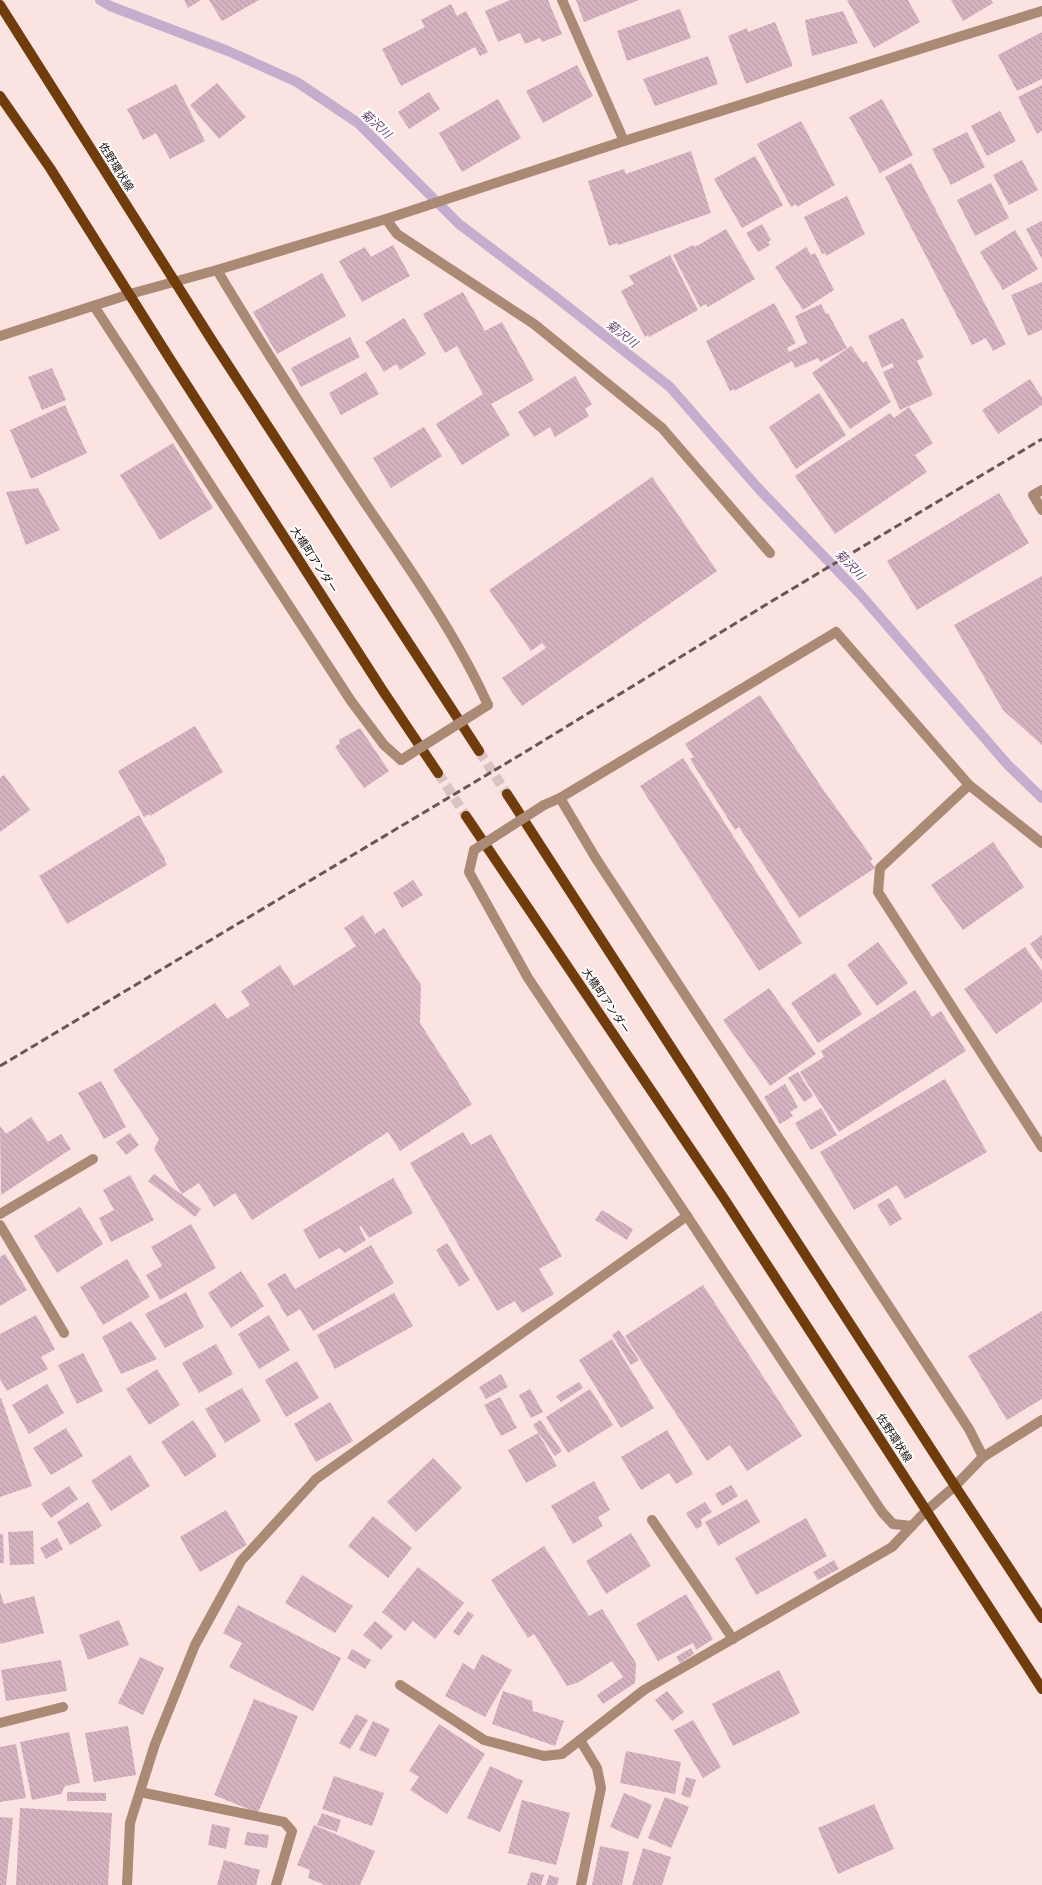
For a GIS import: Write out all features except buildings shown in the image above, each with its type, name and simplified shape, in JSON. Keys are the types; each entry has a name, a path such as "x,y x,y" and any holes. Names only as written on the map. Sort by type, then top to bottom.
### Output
{"main road":[{"name":"佐野環状線","path":"0,5 213,342 479,751"},
{"path":"0,96 50,168 130,294"},
{"name":"大橋町アンダー","path":"130,294 170,360 438,773"},
{"path":"507,794 1042,1618"},
{"name":"大橋町アンダー","path":"466,816 725,1200"},
{"name":"佐野環状線","path":"725,1200 1042,1689"}],"street":[{"path":"562,0 624,141"},
{"path":"0,336 130,294 217,270 386,219 624,141 1042,11"},
{"path":"386,219 397,234 534,324 662,428 770,553"},
{"path":"94,306 351,701 384,745 401,760 488,705 466,662 433,607 330,449 217,270"},
{"path":"1038,492 1042,510"},
{"path":"912,1526 892,1524 882,1512 528,978 469,872 474,850 544,805 560,798 836,632 969,785 1042,843"},
{"path":"969,785 880,868 878,892 1042,1147"},
{"path":"560,798 595,857 965,1422 983,1457"},
{"path":"0,1214 93,1159"},
{"path":"127,1885 130,1823 155,1744 195,1645 241,1561 316,1479 687,1216"},
{"path":"0,1225 64,1333"},
{"path":"400,1685 484,1740 544,1756 562,1754 644,1690 892,1547 926,1511 955,1486 983,1457 1042,1420"},
{"path":"652,1520 734,1639"},
{"path":"0,1723 64,1707"},
{"path":"580,1740 597,1768 601,1788 581,1885"},
{"path":"140,1792 284,1822 292,1831 276,1885"}],"waterway":[{"name":"菊沢川","path":"100,0 110,6 228,51 297,82 358,123 459,224 553,295 670,387 758,488 860,594 1007,764 1042,798"}],"tunnel":[{"path":"479,751 507,794"},
{"path":"438,773 466,816"}],"railway":[{"path":"0,1066 525,752 772,601 1042,439"}]}
